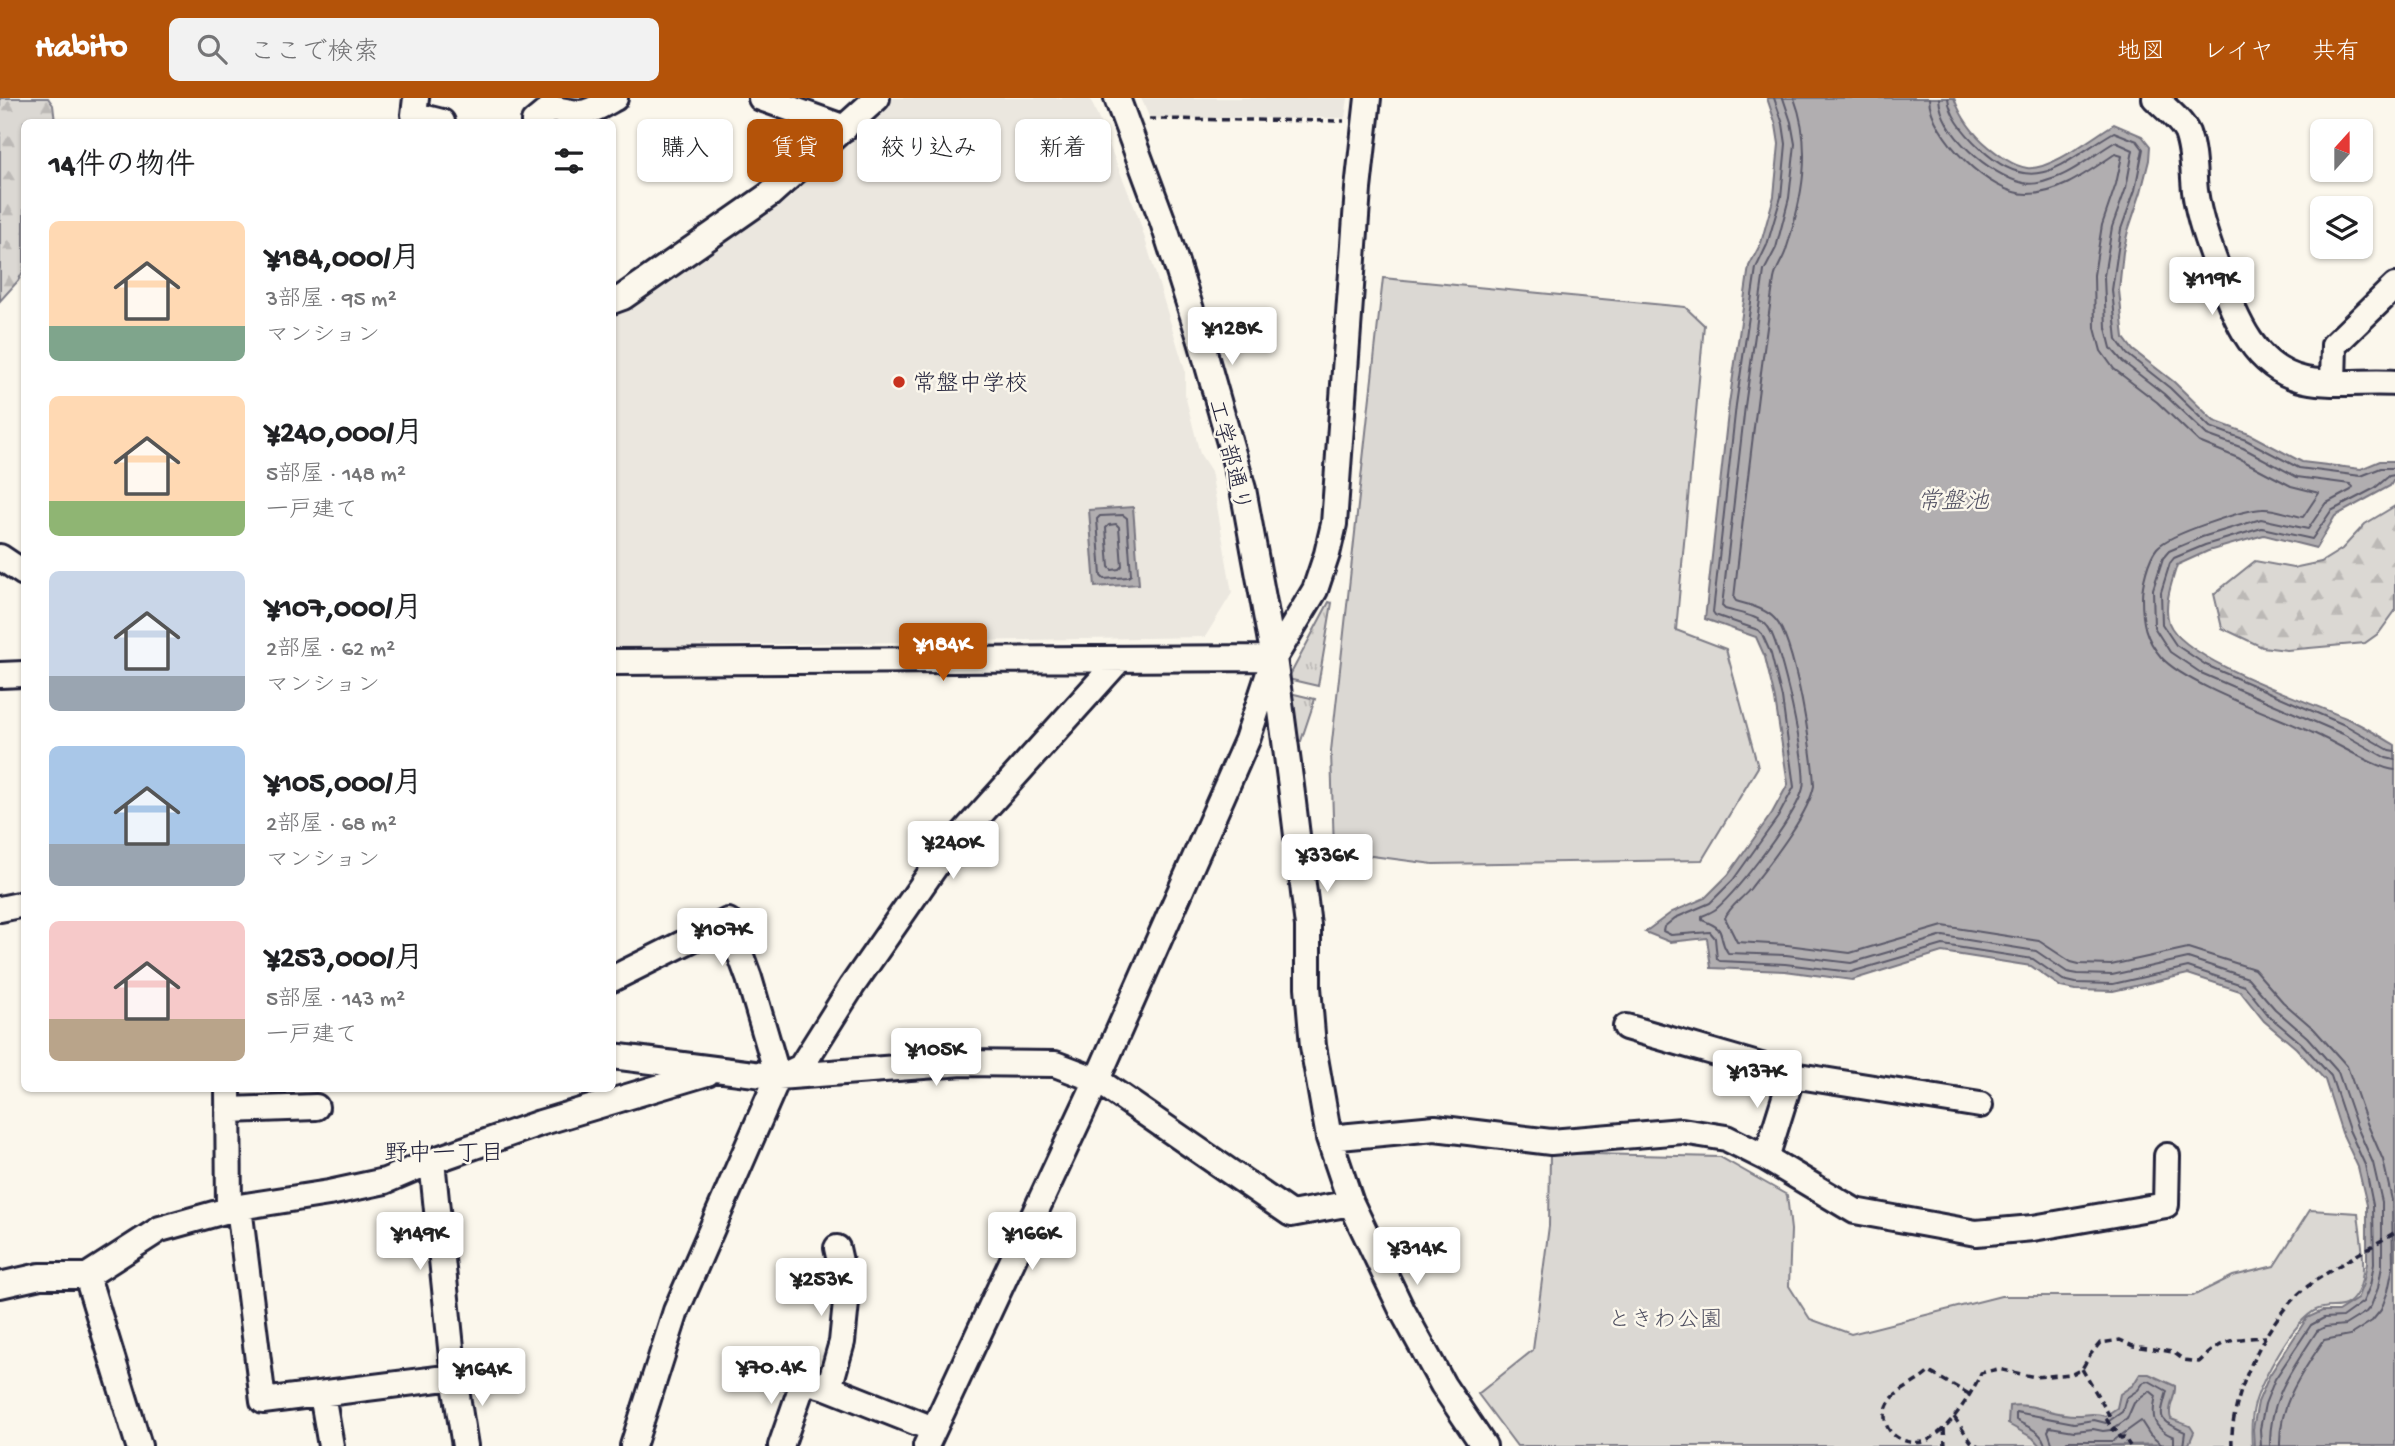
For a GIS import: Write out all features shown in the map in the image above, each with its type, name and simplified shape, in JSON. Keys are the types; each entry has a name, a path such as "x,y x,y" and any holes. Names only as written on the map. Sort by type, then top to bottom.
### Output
{"street":[{"path":"416,98 414,115 430,119"},
{"path":"538,119 551,108 579,114 594,110 615,98"},
{"path":"761,98 845,128"},
{"path":"616,300 681,258 769,195 877,98"},
{"path":"2155,98 2186,131 2192,153 2195,191 2202,223 2239,325 2259,352 2280,370 2304,379 2395,382"},
{"name":"工学部通り","path":"1122,108 1197,328 1239,475 1274,658 1308,926 1312,1046 1329,1138 1351,1203 1402,1310 1443,1385 1484,1446"},
{"path":"769,1370 829,1388 930,1437 1097,1080 1247,740 1274,658 1315,590 1327,554 1334,524 1367,109"},
{"path":"2333,382 2334,345 2395,286"},
{"path":"0,557 21,571"},
{"path":"616,662 1274,658"},
{"path":"778,1077 801,1066 852,986 942,858 1119,659"},
{"path":"0,675 21,674"},
{"path":"0,909 21,905"},
{"path":"616,977 728,921 749,978 778,1077 676,1311 633,1446"},
{"path":"1626,1027 1792,1075 1980,1105"},
{"path":"616,1057 778,1077 963,1063 1055,1064 1097,1080 1291,1214 1351,1203"},
{"path":"0,1285 40,1276 87,1276 160,1230 234,1209 385,1181 432,1161 540,1123 716,1070"},
{"path":"1766,1158 1792,1075"},
{"path":"316,1107 228,1099 234,1209 263,1401 454,1377"},
{"path":"1329,1138 1435,1128 1550,1142 1682,1131 1726,1138 1766,1158 1855,1211 1976,1234 2033,1228 2166,1205 2167,1156"},
{"path":"432,1161 454,1377 465,1446"},
{"path":"829,1388 842,1342 847,1293 837,1248"},
{"path":"87,1276 139,1446"},
{"path":"781,1446 804,1380"},
{"path":"322,1394 331,1446"}],"path":[{"path":"1122,108 1367,109"},
{"path":"2232,1446 2234,1410 2242,1384 2266,1337 2282,1313 2306,1287 2395,1232"},
{"path":"1969,1394 1929,1372 1891,1399 1885,1412 1885,1428 1892,1437 1907,1444 1924,1442 1954,1417 1975,1386 1981,1373 1998,1368 2035,1377 2072,1374 2082,1369 2090,1354 2101,1343 2120,1340 2133,1346 2173,1352 2184,1360 2199,1362 2212,1349 2230,1339 2266,1337"},
{"path":"2082,1369 2111,1418 2107,1420 2113,1430 2115,1428 2130,1446"},
{"path":"1954,1417 1972,1443 1979,1446"},
{"path":"1944,1428 1945,1446"}],"shaded area":[{"name":"常盤中学校","path":"891,98 1090,98 1099,119 1015,119 1015,182 1111,182 1111,150 1138,216 1185,370 1185,395 1200,454 1211,471 1232,593 1205,637 616,647 616,309 662,288 790,198 806,182 843,182 843,146 857,132 857,182 1001,182 1001,119 870,119"},
{"path":"1141,98 1348,98 1345,118 1150,119"}],"green space":[{"path":"0,98 48,98 53,105 55,119 21,119 21,276 0,301"},
{"path":"1383,278 1685,307 1704,325 1676,630 1726,649 1758,767 1702,860 1433,864 1334,851 1331,751"},
{"path":"2395,506 2395,611 2379,633 2365,643 2287,650 2262,647 2222,628 2214,594 2255,561 2293,568 2321,562 2342,549 2365,524"},
{"path":"1329,602 1332,603 1318,686 1288,679"},
{"path":"1290,693 1315,699 1301,741 1296,741"},
{"name":"ときわ公園","path":"1550,1153 1720,1157 1787,1195 1791,1230 1789,1286 1810,1319 1851,1334 2001,1296 2193,1296 2233,1276 2274,1266 2310,1210 2358,1213 2363,1254 2361,1285 2348,1304 2316,1310 2307,1316 2288,1338 2271,1366 2255,1403 2252,1446 1517,1446 1478,1394 1533,1350 1549,1226"}],"water":[{"name":"常盤池","path":"1767,98 1954,98 1968,125 1983,142 2006,160 2027,168 2059,159 2114,124 2142,136 2150,146 2149,160 2123,252 2119,290 2124,338 2133,350 2174,382 2214,421 2249,434 2302,462 2361,469 2380,461 2395,461 2395,478 2390,486 2335,516 2316,548 2264,535 2208,551 2177,565 2169,594 2167,616 2179,637 2198,652 2249,678 2354,722 2395,745 2395,1446 2254,1446 2253,1429 2258,1402 2269,1376 2307,1318 2322,1311 2338,1311 2357,1299 2367,1263 2367,1205 2358,1167 2342,1133 2325,1080 2296,1048 2264,1021 2240,991 2188,974 2113,991 2075,990 2061,987 2031,966 1942,952 1852,980 1785,971 1711,968 1707,938 1670,942 1645,932 1672,912 1705,898 1728,875 1772,813 1788,784 1775,699 1765,657 1756,637 1705,619 1729,404 1749,266 1761,243 1774,196 1779,144"},
{"path":"1133,507 1139,584 1095,587 1089,510"},
{"path":"2140,1374 2149,1374 2175,1386 2171,1419 2190,1426 2194,1432 2189,1444 2040,1446 2033,1438 2008,1424 2009,1406 2018,1405 2068,1415 2105,1416 2117,1408 2120,1394 2133,1385"}],"place":[{"name":"常盤中学校","path":"899,382"}],"district":[{"name":"野中一丁目","path":"444,1152"}]}
